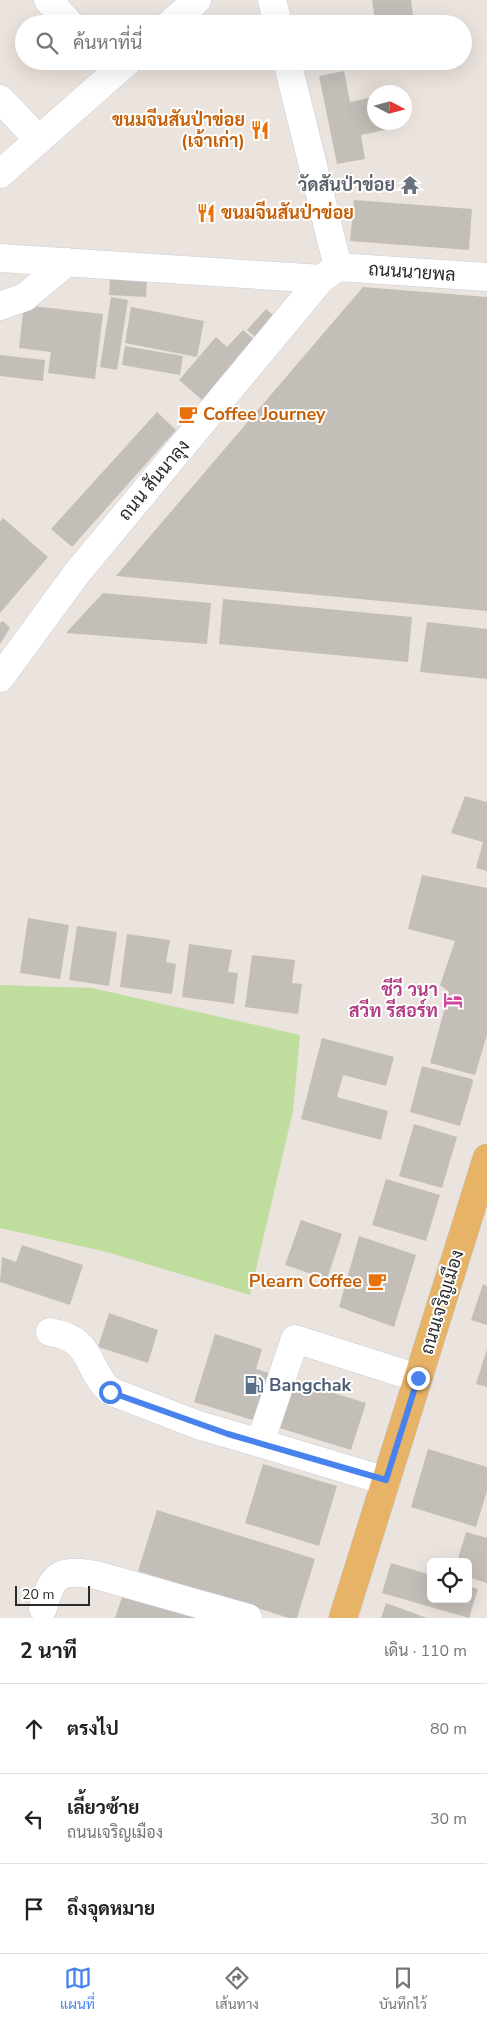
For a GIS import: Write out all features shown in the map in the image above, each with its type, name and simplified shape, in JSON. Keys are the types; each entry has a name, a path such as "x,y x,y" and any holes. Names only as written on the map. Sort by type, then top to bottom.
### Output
{"main road":[{"name":"ถนนเจริญเมือง","path":"343,1618 487,1158"}],"street":[{"path":"48,0 62,15"},
{"path":"180,15 197,0"},
{"path":"272,0 276,15"},
{"path":"0,174 39,140 110,70"},
{"path":"289,70 329,273"},
{"path":"0,99 39,140"},
{"name":"ถนนนายพล","path":"0,258 329,273 487,277"},
{"path":"0,306 25,298 67,262"},
{"name":"ถนน สันนาลุง","path":"0,678 77,573 329,273"},
{"path":"50,1332 65,1334 76,1339 86,1351 103,1384 110,1392 260,1444 386,1480"},
{"path":"260,1444 295,1339 418,1378"},
{"path":"43,1608 49,1585 57,1576 79,1572 96,1574 248,1618"}],"green space":[{"path":"0,985 92,988 300,1035 293,1111 250,1295 107,1252 0,1228"}],"building":[{"path":"372,0 411,0 413,15 374,15"},
{"path":"344,71 350,102 367,98 367,130 385,130 361,135 365,159 337,164 319,76"},
{"path":"354,200 472,209 469,250 350,241"},
{"path":"111,257 148,259 146,297 109,295"},
{"path":"363,287 487,297 487,611 116,576"},
{"path":"111,297 128,300 117,370 100,367"},
{"path":"24,305 103,314 95,379 48,373 51,352 19,348"},
{"path":"131,307 204,321 197,357 125,343"},
{"path":"266,309 280,321 262,343 247,330"},
{"path":"243,330 261,345 209,406 179,380 216,337 227,347"},
{"path":"125,346 183,356 180,375 122,365"},
{"path":"0,355 45,360 43,381 0,376"},
{"path":"157,412 176,430 72,547 51,529"},
{"path":"3,518 48,557 0,613 0,522"},
{"path":"103,593 211,603 207,644 66,633"},
{"path":"223,599 412,617 408,662 219,644"},
{"path":"3,621 10,628 0,644 0,623"},
{"path":"427,622 487,629 487,679 420,672"},
{"path":"465,796 487,802 487,871 476,868 483,842 451,833"},
{"path":"422,875 487,888 487,1035 475,1075 430,1063 449,992 440,985 455,941 408,929"},
{"path":"28,918 69,925 60,979 20,973"},
{"path":"77,926 117,932 109,986 69,980"},
{"path":"127,934 170,940 166,962 176,964 172,994 120,987"},
{"path":"189,944 232,950 228,972 238,973 234,1004 182,997"},
{"path":"252,955 295,960 292,983 302,984 298,1014 245,1007"},
{"path":"322,1038 394,1057 386,1086 343,1075 337,1097 388,1111 381,1140 301,1119"},
{"path":"422,1066 472,1079 473,1082 460,1126 410,1112"},
{"path":"414,1124 457,1137 442,1188 399,1176"},
{"path":"386,1179 440,1195 426,1241 372,1225"},
{"path":"301,1220 342,1234 327,1279 285,1265"},
{"name":"Plearn Coffee","path":"359,1236 416,1255 394,1327 339,1307"},
{"path":"22,1245 83,1265 70,1305 0,1282 2,1257 16,1262"},
{"path":"483,1284 487,1286 487,1325 471,1320"},
{"path":"109,1313 158,1330 148,1363 98,1347"},
{"name":"Bangchak","path":"215,1334 262,1349 256,1369 366,1403 351,1450 194,1402"},
{"path":"487,1349 487,1387 476,1384"},
{"path":"428,1449 487,1467 487,1491 476,1527 411,1507"},
{"path":"263,1464 337,1486 319,1546 245,1523"},
{"path":"157,1510 315,1559 297,1618 289,1618 138,1571"},
{"path":"466,1532 487,1538 487,1583 472,1578 472,1558 458,1558"},
{"path":"391,1563 427,1574 427,1603 472,1603 472,1587 478,1589 469,1618 382,1593"},
{"path":"124,1591 205,1618 115,1618"},
{"path":"386,1603 427,1618 381,1618"}],"place":[{"name":"ขนมจีนสันป่าข่อย (เจ้าเก่า)","path":"260,130"},
{"name":"วัดสันป่าข่อย","path":"410,185"},
{"name":"ขนมจีนสันป่าข่อย","path":"206,213"},
{"name":"Coffee Journey","path":"188,414"},
{"name":"ชีวี วนา สวีท รีสอร์ท","path":"453,1000"},
{"name":"Plearn Coffee","path":"377,1281"},
{"name":"Bangchak","path":"254,1385"}],"route":[{"path":"110,1392 228,1434 386,1480 418,1378"}]}
